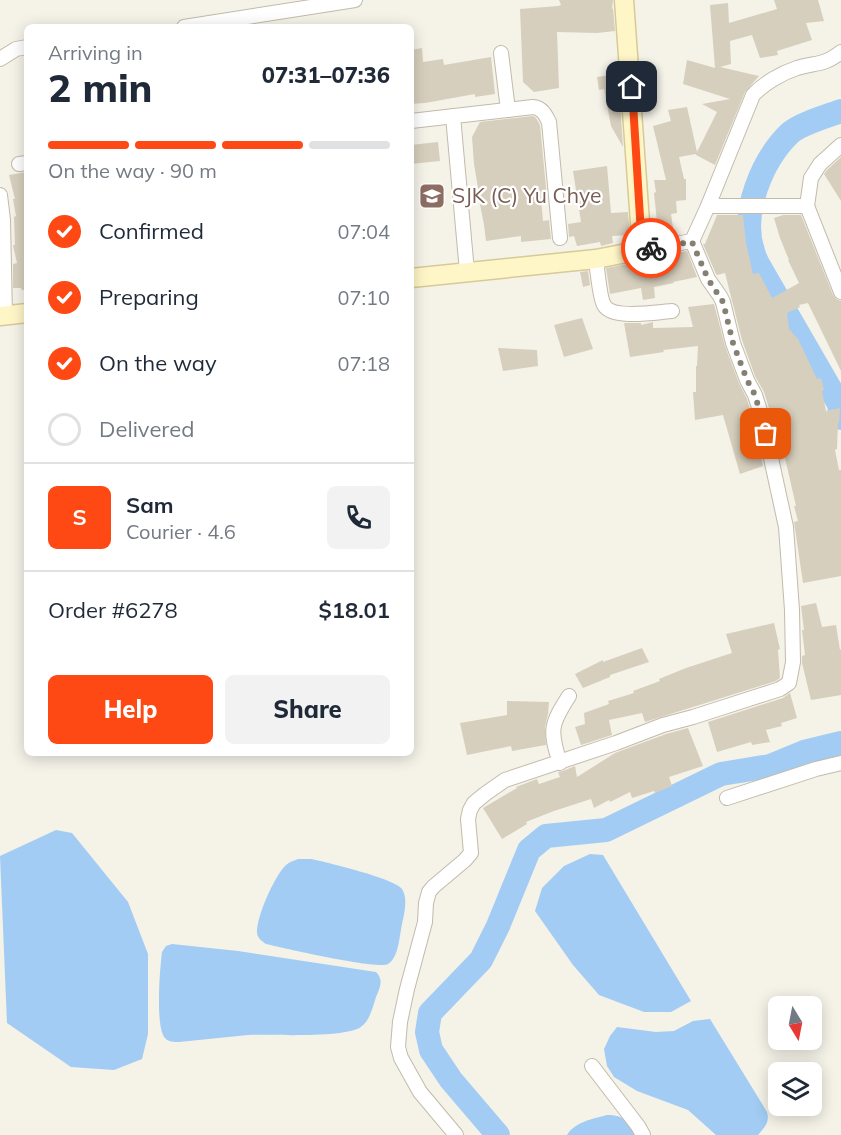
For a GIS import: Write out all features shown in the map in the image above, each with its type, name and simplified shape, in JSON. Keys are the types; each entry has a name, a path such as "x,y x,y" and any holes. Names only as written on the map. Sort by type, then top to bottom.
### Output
{"street":[{"path":"203,24 355,0"},
{"path":"624,0 642,250"},
{"path":"0,60 24,48"},
{"path":"414,278 596,259 692,242 714,206 753,95 758,89 788,72 800,67 818,65 841,52"},
{"path":"501,53 508,110"},
{"path":"414,120 537,107 545,113 549,122 560,238"},
{"path":"453,116 467,272"},
{"path":"841,145 820,164 811,178 807,206 841,292"},
{"path":"0,195 3,220 2,316 24,313"},
{"path":"714,206 807,206"},
{"path":"456,1135 420,1092 401,1058 398,1047 400,1022 429,892 471,853 468,819 474,803 505,780 560,763 663,725 780,689 789,682 791,677 793,662 790,583 786,527 779,490 758,403 733,343 723,302 708,279 692,242"},
{"path":"596,259 602,302 606,308 619,314 672,311"},
{"path":"560,763 555,750 553,728 570,696"},
{"path":"727,798 841,763"},
{"path":"592,1066 643,1135"}],"water":[{"path":"56,830 72,833 128,902 148,954 148,1034 142,1059 114,1070 71,1067 7,1023 0,856"},
{"path":"590,854 603,855 691,1001 671,1012 644,1012 599,995 573,965 535,911 542,888 564,866"},
{"path":"298,859 311,859 360,871 402,889 405,909 398,948 394,958 388,964 367,964 309,954 266,944 260,940 257,926 271,888 285,866"},
{"path":"172,944 238,951 376,972 380,978 380,984 371,1013 362,1026 354,1030 326,1034 248,1035 171,1042 162,1032 159,997 162,952 166,946"},
{"path":"710,1019 767,1112 767,1122 758,1135 716,1135 688,1110 637,1091 614,1077 607,1066 604,1049 617,1027 656,1032 674,1031 693,1021"},
{"path":"607,1115 622,1118 638,1135 567,1135 579,1124"}],"building":[{"path":"559,0 613,0 615,31 557,32 559,88 534,92 523,82 520,9 558,6 561,5"},
{"path":"774,0 818,0 824,21 806,23 812,40 777,51 778,55 760,58 752,35 730,41 731,64 720,67 759,76 745,92 715,165 696,154 679,157 684,179 686,179 686,200 676,201 677,213 671,214 673,228 658,231 654,180 666,180 653,126 671,121 668,110 687,107 697,152 717,112 702,104 730,99 683,84 687,60 715,68 710,5 728,3 729,23 777,9"},
{"path":"422,48 423,62 443,59 444,65 491,57 495,94 475,97 475,94 414,104 414,49"},
{"path":"618,74 623,147 611,126 604,89 599,90 597,77"},
{"path":"533,116 540,125 547,198 541,199 543,221 549,220 551,239 521,242 521,236 486,241 472,137 480,122"},
{"path":"438,142 440,161 414,164 414,145"},
{"path":"841,157 841,201 824,174"},
{"path":"607,166 611,213 628,212 630,235 612,236 613,243 601,246 600,242 577,246 574,236 569,237 568,224 581,222 573,171"},
{"path":"24,172 24,290 13,288 13,264 17,263 13,245 15,245 14,217 16,216 13,199 15,199 9,175"},
{"path":"717,215 743,215 753,274 759,273 772,298 799,283 788,260 774,218 783,215 801,215 833,295 841,301 841,371 808,303 799,305 800,307 787,313 789,329 798,339 817,379 821,378 826,411 840,408 837,449 835,450 839,470 841,470 841,576 803,583 794,522 798,521 794,506 796,506 785,458 780,460 771,415 742,340 725,273 716,274 703,244 705,244"},
{"path":"687,251 697,277 654,287 655,298 643,300 641,288 610,294 606,268"},
{"path":"588,271 590,285 583,287 580,272"},
{"path":"714,304 725,346 747,399 763,466 740,474 723,415 695,420 693,392 696,392 698,346 630,357 624,323 641,323 641,325 653,322 653,328 693,327 688,307"},
{"path":"582,318 593,349 564,357 554,325"},
{"path":"498,348 537,350 538,366 503,371"},
{"path":"816,603 822,627 836,625 841,649 841,695 811,700 802,663 802,656 805,655 801,606"},
{"path":"774,623 780,649 778,650 780,678 776,681 645,722 642,713 609,720 612,735 581,745 575,727 585,724 584,713 609,704 608,701 634,693 633,691 686,668 732,653 726,634"},
{"path":"642,648 649,662 610,675 610,677 583,688 575,674 603,660 603,662"},
{"path":"790,693 797,718 781,723 782,726 766,730 770,742 752,745 751,742 717,752 708,722 783,698"},
{"path":"507,701 549,702 545,727 546,745 512,751 511,746 467,755 460,723 507,715"},
{"path":"688,728 703,766 669,777 672,786 655,793 654,791 632,798 630,792 594,808 591,799 526,822 527,824 502,839 483,808 516,787 537,779 539,784 560,777 558,772 575,766 577,777 615,753"}],"waterway":[{"path":"841,111 800,126 780,144 756,188 749,220 753,253 839,404 841,418"},
{"path":"498,1135 451,1080 431,1050 427,1032 430,1013 481,960 498,926 529,850 546,836 606,830 721,774 770,766 804,752 841,743"}],"way so far":[{"path":"651,248 692,242 711,285 723,302 733,343 758,403 766,434"}],"place":[{"name":"SJK (C) Yu Chye","path":"432,196"}],"route":[{"path":"632,87 642,250 651,248"}]}
